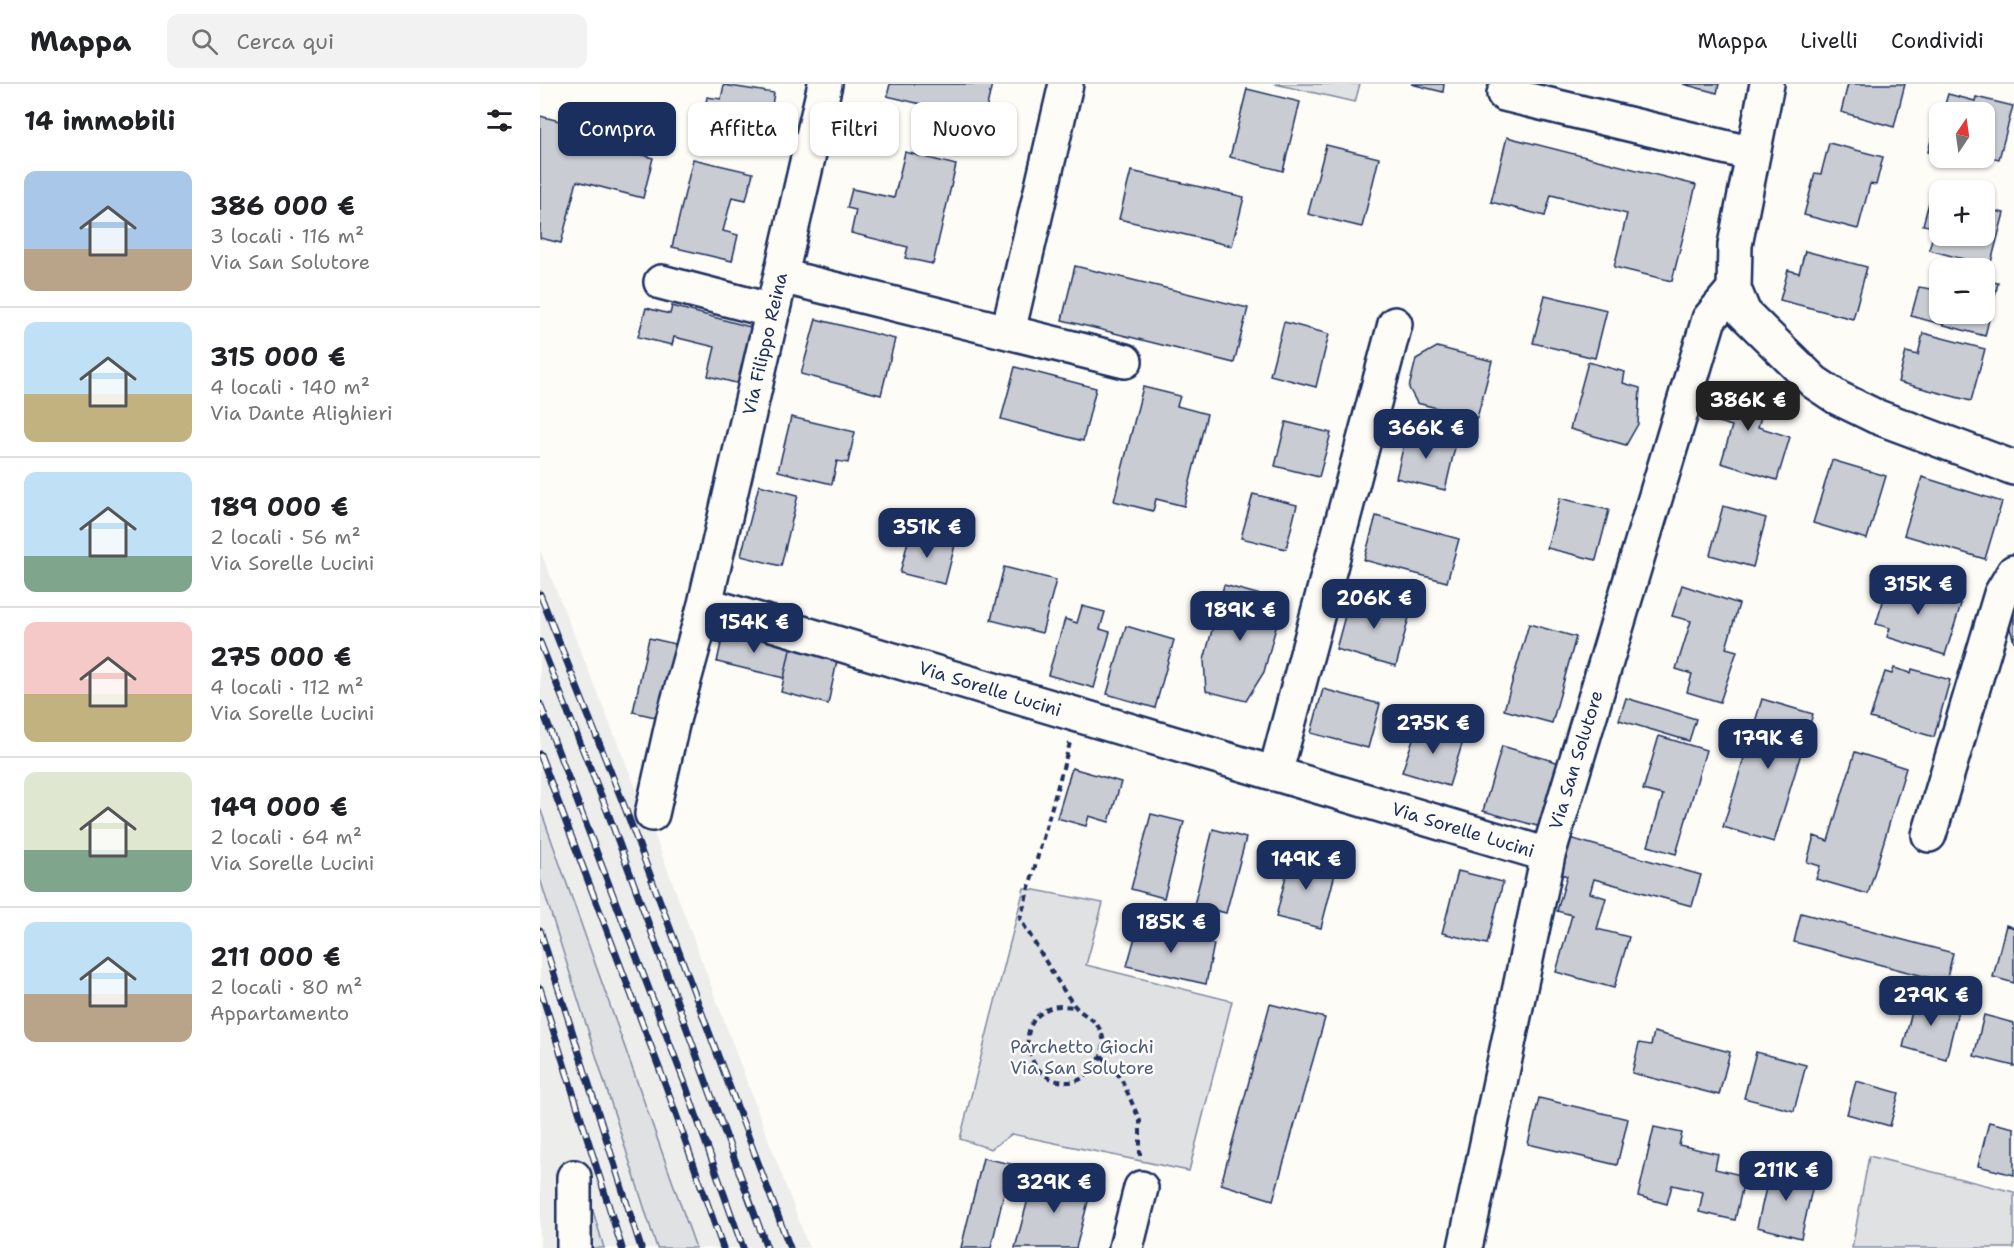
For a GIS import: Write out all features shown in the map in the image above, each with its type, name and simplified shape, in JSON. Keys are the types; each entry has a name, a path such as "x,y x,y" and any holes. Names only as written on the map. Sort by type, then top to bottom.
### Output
{"street":[{"name":"Via Filippo Reina","path":"652,814 672,720 705,604 825,84"},
{"path":"1008,332 1066,84"},
{"path":"1767,84 1735,245 1734,289 1744,313 1761,333 1814,382 1838,399 1875,416 2014,468"},
{"path":"1504,94 1753,154"},
{"path":"781,276 1125,361"},
{"path":"661,282 773,311"},
{"name":"Via San Solutore","path":"1465,1248 1548,855 1708,319 1734,289"},
{"path":"1275,774 1395,324"},
{"path":"1929,836 2001,594 2014,572"},
{"name":"Via Sorelle Lucini","path":"705,604 1548,855"},
{"path":"574,1177 574,1248"},
{"path":"1126,1248 1141,1188"}],"path":[{"path":"1076,1007 1053,1007 1035,1019 1026,1040 1030,1062 1046,1078 1068,1083 1089,1074 1102,1056 1103,1036 1093,1018 1076,1007 1020,919 1078,715"},
{"path":"1102,1056 1121,1078 1140,1121 1141,1188"}],"shaded area":[{"path":"540,550 654,833 809,1248 696,1248 540,808"},
{"path":"540,879 657,1248 604,1248 585,1183 583,1248 540,1248"}],"green space":[{"path":"1275,84 1360,84 1355,102"},
{"path":"540,808 696,1248 657,1248 540,879"},
{"name":"Parchetto Giochi Via San Solutore","path":"1024,888 1103,903 1086,965 1232,1001 1189,1171 1012,1134 991,1149 960,1139"},
{"path":"1869,1156 2014,1192 2014,1248 1852,1248"},
{"path":"584,1180 604,1248 583,1248"}],"building":[{"path":"890,84 992,84 988,102 912,102 887,96"},
{"path":"1411,84 1444,84 1443,92"},
{"path":"1683,84 1719,84 1717,93"},
{"path":"1848,84 1905,84 1894,127 1841,112"},
{"path":"724,85 774,93 772,102 706,102 707,97 721,99"},
{"path":"1247,89 1300,102 1283,171 1230,157"},
{"path":"1948,94 1975,101 1976,97 2013,106 1999,159 1995,158 1995,102 1946,102"},
{"path":"540,116 558,121 558,156 646,156 653,158 643,198 577,181 561,243 540,238"},
{"path":"1507,137 1696,185 1672,281 1614,267 1627,214 1551,195 1545,216 1491,202"},
{"path":"1829,143 1883,157 1876,185 1870,184 1858,229 1804,215 1815,173 1821,174"},
{"path":"1326,145 1379,158 1362,227 1308,214"},
{"path":"905,152 911,154 911,156 921,156 956,165 933,264 905,258 908,247 851,233 856,210 847,208 852,189 894,198"},
{"path":"693,159 753,173 746,200 732,197 723,231 738,235 732,261 672,247"},
{"path":"1131,171 1244,197 1232,246 1119,219"},
{"path":"1929,202 1929,226 1923,225"},
{"path":"1995,211 2004,213 1992,258 1960,258 1929,250 1930,246 1995,246"},
{"path":"1805,251 1867,267 1853,319 1780,300 1788,270 1799,273"},
{"path":"1075,266 1248,308 1234,363 1062,320"},
{"path":"1919,287 1929,289 1929,321 1911,316"},
{"path":"1545,295 1607,310 1595,358 1533,343"},
{"path":"672,306 754,328 740,384 708,376 715,347 674,337 672,345 638,337 646,308 670,314"},
{"path":"816,319 895,339 881,395 801,374"},
{"path":"1284,322 1329,334 1316,387 1270,375"},
{"path":"1941,324 1988,324 1985,336"},
{"path":"1923,333 1985,349 1971,401 1898,382 1906,352 1918,355"},
{"path":"1437,347 1492,361 1477,418 1417,403 1409,388 1416,359"},
{"path":"1588,362 1625,372 1623,383 1640,388 1638,424 1626,445 1570,429"},
{"path":"1015,367 1096,388 1083,441 1001,419"},
{"path":"1744,384 1769,391 1758,427 1790,437 1777,480 1721,463 1732,426 1707,419 1717,385 1741,393"},
{"path":"1143,387 1180,396 1177,406 1207,414 1184,506 1156,499 1153,511 1114,501"},
{"path":"791,417 855,432 848,463 837,461 832,484 778,471"},
{"path":"1286,422 1331,433 1319,477 1275,466"},
{"path":"1407,431 1456,443 1445,490 1396,478"},
{"path":"1832,460 1886,476 1867,539 1813,523"},
{"path":"1922,477 2002,502 1985,559 1904,535"},
{"path":"759,485 798,495 781,566 741,556"},
{"path":"1253,494 1297,505 1286,549 1241,538"},
{"path":"1560,498 1609,510 1596,560 1547,548"},
{"path":"1723,506 1766,518 1753,567 1710,555"},
{"path":"1376,516 1459,539 1447,582 1364,560"},
{"path":"910,533 955,545 945,584 900,573"},
{"path":"1004,567 1056,580 1042,633 991,620"},
{"path":"1891,576 1941,592 1939,597 1961,604 1945,655 1887,637 1890,628 1876,624"},
{"path":"1224,585 1283,601 1264,672 1246,701 1206,691 1204,660"},
{"path":"1682,585 1739,604 1726,648 1737,651 1720,702 1687,692 1692,674 1676,669 1691,621 1672,616"},
{"path":"1351,594 1411,610 1396,666 1336,649"},
{"path":"1082,606 1105,612 1100,629 1110,632 1094,688 1048,675 1065,619 1077,623"},
{"path":"2014,609 2014,642 2005,611"},
{"path":"1529,624 1576,637 1552,723 1504,710"},
{"path":"1126,626 1174,640 1155,708 1107,694"},
{"path":"724,630 791,645 784,678 717,662"},
{"path":"649,638 680,645 664,719 633,712"},
{"path":"791,645 838,656 828,704 781,692"},
{"path":"1894,668 1911,673 1912,669 1950,680 1934,737 1870,718 1885,672 1892,674"},
{"path":"1323,689 1380,704 1368,748 1311,733"},
{"path":"1626,698 1696,719 1689,741 1619,720"},
{"path":"1762,699 1813,714 1774,842 1723,827"},
{"path":"1418,724 1464,738 1449,786 1402,772"},
{"path":"1659,736 1706,750 1676,854 1648,846 1663,795 1643,790"},
{"path":"1502,746 1560,763 1541,827 1483,811"},
{"path":"1855,752 1906,768 1868,894 1816,879 1820,866 1807,862 1814,836 1828,841"},
{"path":"1072,768 1121,782 1109,822 1089,816 1086,826 1057,818"},
{"path":"1151,814 1184,822 1164,898 1131,889"},
{"path":"1213,829 1246,838 1226,913 1194,905"},
{"path":"1566,837 1701,875 1692,906 1594,879 1590,893 1606,898 1597,929 1629,937 1614,988 1556,972 1572,915 1557,911 1567,876 1556,872"},
{"path":"1291,855 1337,866 1321,928 1276,917"},
{"path":"1458,871 1503,882 1487,944 1442,933"},
{"path":"1801,913 1953,953 1946,982 1794,942"},
{"path":"1139,923 1214,944 1206,984 1127,966"},
{"path":"2006,925 2014,928 2014,983 1993,977"},
{"path":"1916,996 1959,1007 1946,1059 1903,1047"},
{"path":"1270,1004 1325,1018 1273,1200 1221,1184"},
{"path":"1984,1015 2014,1023 2014,1066 1974,1056"},
{"path":"1654,1032 1730,1052 1719,1095 1632,1073 1639,1043 1651,1045"},
{"path":"1756,1052 1806,1065 1794,1111 1744,1098"},
{"path":"1856,1081 1899,1093 1890,1126 1847,1114"},
{"path":"1539,1098 1628,1119 1617,1165 1528,1144"},
{"path":"1989,1122 2014,1128 2014,1175 1978,1166"},
{"path":"1654,1127 1682,1133 1679,1145 1718,1154 1715,1169 1745,1176 1735,1220 1699,1212 1703,1192 1672,1185 1667,1204 1638,1196"},
{"path":"983,1158 1011,1164 991,1248 961,1248"},
{"path":"1771,1166 1815,1176 1801,1238 1757,1227"},
{"path":"1035,1173 1092,1186 1076,1248 1015,1248"}],"railway":[{"path":"540,594 625,808 790,1248"},
{"path":"540,642 608,813 767,1248"},
{"path":"540,704 684,1081 743,1248"},
{"path":"540,754 666,1086 723,1248"},
{"path":"540,930 641,1248"},
{"path":"540,988 622,1248"}]}
